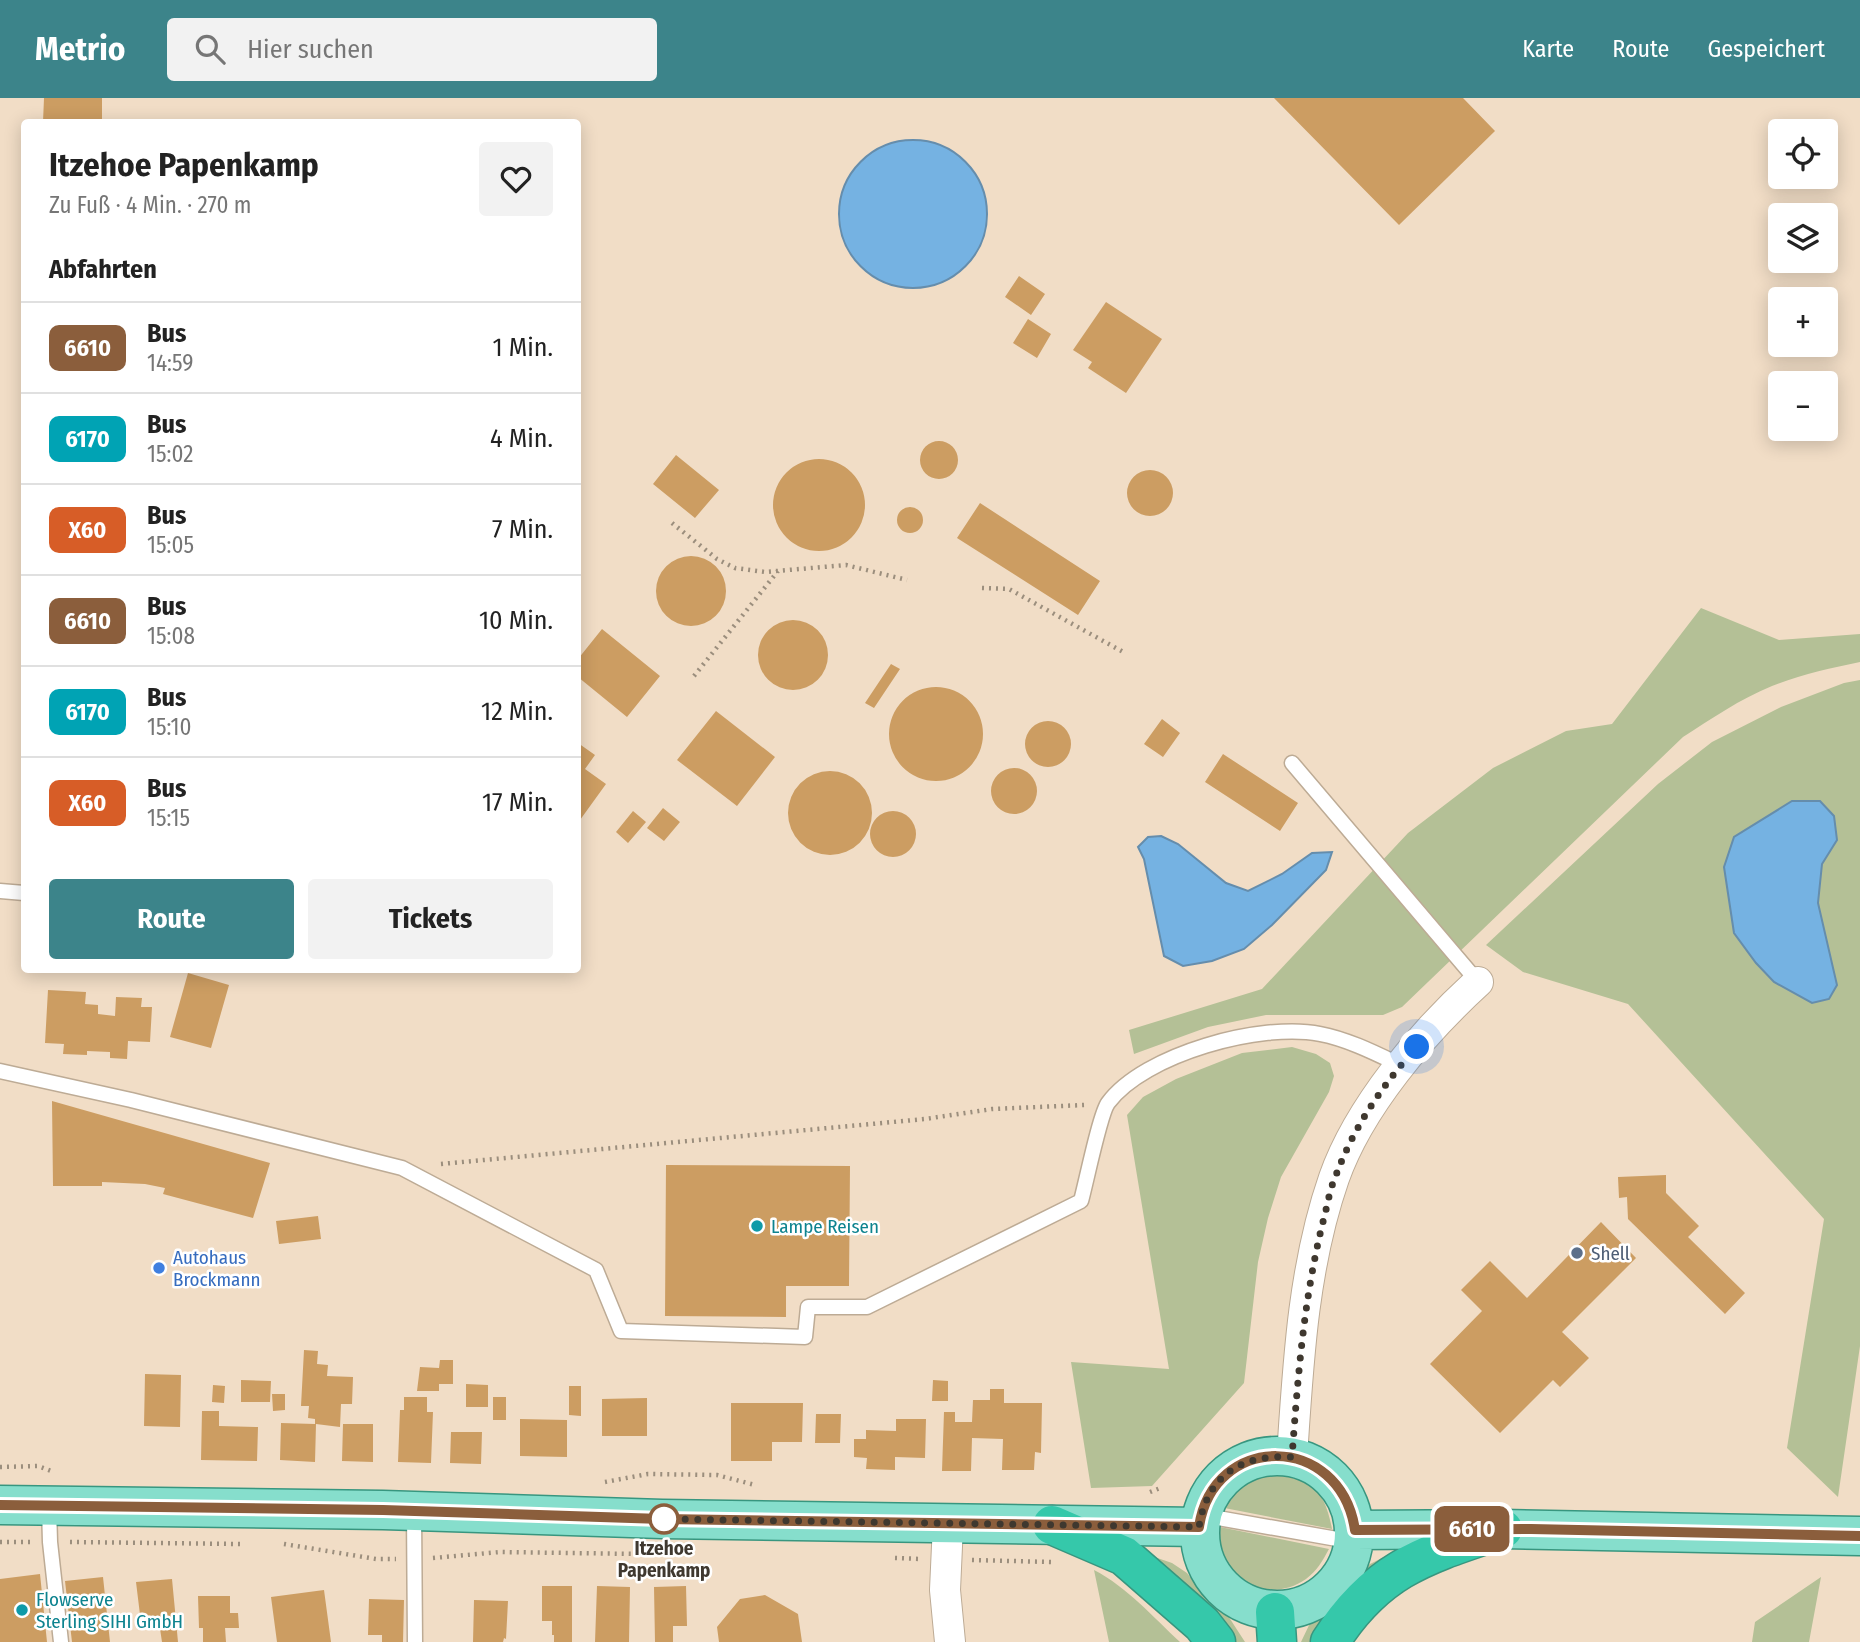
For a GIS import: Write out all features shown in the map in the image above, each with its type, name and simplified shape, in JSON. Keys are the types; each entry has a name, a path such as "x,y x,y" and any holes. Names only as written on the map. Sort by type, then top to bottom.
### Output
{"highway":[{"path":"1330,1642 1369,1593 1397,1570 1433,1552 1503,1529"},
{"path":"1052,1543 1124,1556 1202,1624 1216,1642"}],"main road":[{"path":"1268,1456 1292,1457 1309,1462 1324,1471 1336,1483 1352,1513 1354,1536 1344,1572 1323,1596 1295,1609 1276,1627 1227,1593 1214,1580 1205,1564 1200,1546 1200,1521 1210,1493 1225,1475 1245,1462 1268,1456"},
{"path":"0,1505 49,1524 414,1511 676,1520 947,1542 1052,1543 1200,1521"},
{"path":"1354,1536 1503,1529 1860,1536"}],"street":[{"path":"1292,1457 1297,1384 1310,1277 1334,1178 1375,1099 1400,1065 1478,982"},
{"path":"947,1542 945,1590 950,1642"}],"lane":[{"path":"1292,763 1478,982"},
{"path":"0,891 21,893"},
{"path":"0,1071 131,1100 402,1168 596,1270 621,1331 805,1337 808,1307 867,1307 1081,1201 1106,1104 1145,1071 1169,1059 1243,1036 1303,1031 1323,1034 1400,1065"},
{"path":"414,1511 415,1642"},
{"path":"1200,1521 1354,1536"},
{"path":"49,1524 61,1642"}],"path":[{"path":"672,523 717,559 735,568 765,572 846,565 907,580"},
{"path":"694,676 778,571"},
{"path":"982,588 1009,589 1125,653"},
{"path":"402,1168 925,1119 992,1110 1106,1104"},
{"path":"0,1542 49,1524 245,1544"},
{"path":"890,1558 947,1542 1052,1543"},
{"path":"273,1544 376,1559 415,1559 500,1552 654,1554"}],"green space":[{"path":"1701,608 1779,640 1860,634 1860,662 1793,678 1760,691 1683,737 1402,1007 1383,1015 1266,1015 1208,1027 1134,1054 1129,1030 1262,989 1408,833 1493,768 1566,731 1612,724"},
{"path":"1860,680 1860,1346 1838,1497 1787,1448 1824,1219 1628,1004 1523,972 1486,945 1658,784 1712,742 1781,707 1844,683","holes":["1820,801 1837,840 1822,864 1818,903"]},
{"path":"1292,1047 1316,1054 1330,1063 1334,1076 1329,1092 1281,1177 1268,1218 1258,1262 1244,1383 1152,1486 1091,1488 1071,1362 1169,1369 1127,1115 1143,1097 1176,1079 1242,1053"},
{"path":"1265,1467 1292,1473 1311,1484 1319,1492 1332,1529 1214,1506 1235,1480"},
{"path":"1210,1525 1329,1549 1317,1569 1306,1579 1283,1589 1259,1588 1236,1579 1219,1562 1214,1553"},
{"path":"1134,1550 1172,1563 1187,1573 1206,1598 1223,1608 1245,1642 1232,1642"},
{"path":"1392,1553 1318,1642 1301,1642 1312,1619 1330,1606 1368,1565"},
{"path":"1094,1570 1129,1594 1180,1642 1109,1642"},
{"path":"1821,1577 1809,1642 1752,1642 1755,1622"}],"water":[{"path":"913,140 941,146 965,162 981,186 987,214 981,242 965,266 941,282 913,288 885,282 861,266 845,242 839,214 845,186 861,162 885,146"},
{"path":"1792,801 1820,801 1834,816 1837,840 1822,864 1818,903 1837,985 1829,999 1812,1003 1774,982 1734,933 1724,867 1734,837"},
{"path":"1161,836 1178,844 1226,883 1248,891 1282,874 1312,853 1332,852 1326,870 1272,925 1244,949 1212,961 1183,966 1164,956 1144,859 1138,847 1148,837"}],"building":[{"path":"44,98 102,98 102,119 43,119"},
{"path":"1274,98 1463,98 1495,131 1399,225"},
{"path":"1019,276 1045,294 1031,315 1005,297"},
{"path":"1106,302 1162,339 1126,393 1088,368 1092,362 1073,350"},
{"path":"1028,319 1051,334 1037,358 1013,343"},
{"path":"939,441 952,447 958,460 952,473 939,479 926,473 920,460 926,447"},
{"path":"676,455 719,490 695,518 653,484"},
{"path":"819,459 837,462 852,472 862,487 865,505 862,523 852,538 837,548 819,551 801,548 786,538 776,523 773,505 776,487 786,472 801,462"},
{"path":"1150,470 1166,477 1173,493 1166,509 1150,516 1134,509 1127,493 1134,477"},
{"path":"980,503 1100,581 1078,615 957,538"},
{"path":"910,507 919,511 923,520 919,529 910,533 901,529 897,520 901,511"},
{"path":"698,556 711,562 720,571 724,577 724,605 716,616 705,624 684,626 666,616 658,605 656,584 666,566 677,558"},
{"path":"800,620 813,626 822,635 826,641 826,669 818,680 807,688 786,690 768,680 760,669 758,648 768,630 779,622"},
{"path":"602,629 660,676 627,717 581,679 581,655"},
{"path":"891,664 900,669 874,708 865,703"},
{"path":"936,687 954,690 969,701 980,716 983,734 980,752 969,767 954,778 936,781 918,778 903,767 892,752 889,734 892,716 903,701 918,690"},
{"path":"716,711 775,757 737,806 677,760"},
{"path":"1162,719 1180,733 1163,757 1144,744"},
{"path":"1048,721 1064,728 1071,744 1064,760 1048,767 1032,760 1025,744 1032,728"},
{"path":"581,745 595,755 585,769 606,784 581,819"},
{"path":"1223,754 1298,803 1280,831 1205,782"},
{"path":"1014,768 1030,775 1037,791 1030,807 1014,814 998,807 991,791 998,775"},
{"path":"830,771 846,774 860,783 869,797 872,813 869,829 860,843 846,852 830,855 814,852 800,843 791,829 788,813 791,797 800,783 814,774"},
{"path":"663,808 680,822 664,841 647,828"},
{"path":"633,811 646,822 628,843 616,832"},
{"path":"893,811 909,818 916,834 909,850 893,857 877,850 870,834 877,818"},
{"path":"188,973 229,985 211,1048 170,1037"},
{"path":"48,990 86,992 85,1004 98,1005 98,1014 115,1016 116,997 142,998 141,1007 152,1007 150,1042 128,1041 127,1059 110,1058 110,1052 63,1054 64,1044 45,1043"},
{"path":"52,1101 270,1163 253,1218 163,1194 165,1188 145,1184 102,1182 102,1186 53,1186"},
{"name":"Lampe Reisen","path":"666,1165 850,1166 849,1286 786,1286 786,1317 665,1316"},
{"path":"1666,1175 1666,1193 1699,1226 1688,1237 1745,1293 1725,1314 1628,1219 1627,1197 1619,1198 1618,1177"},
{"path":"318,1216 321,1239 279,1244 276,1221"},
{"path":"1601,1222 1636,1258 1562,1332 1589,1358 1560,1387 1553,1380 1500,1433 1430,1364 1482,1311 1461,1290 1490,1261 1527,1298"},
{"path":"304,1350 318,1351 317,1364 328,1365 327,1376 353,1377 352,1404 341,1404 340,1427 316,1424 315,1462 280,1460 281,1423 315,1424 315,1419 308,1418 309,1406 301,1406"},
{"path":"440,1360 453,1360 453,1384 439,1384 439,1391 417,1391 420,1367 439,1368"},
{"path":"145,1374 181,1375 180,1427 144,1426"},
{"path":"241,1380 271,1381 270,1402 241,1402"},
{"path":"933,1380 948,1381 948,1401 932,1401"},
{"path":"466,1384 488,1385 488,1407 466,1407"},
{"path":"213,1385 225,1386 224,1403 212,1402"},
{"path":"569,1386 581,1386 581,1416 569,1415"},
{"path":"990,1389 1004,1389 1004,1403 1042,1403 1041,1453 1035,1452 1034,1470 1002,1470 1003,1439 972,1438 971,1471 942,1471 944,1412 955,1412 955,1422 972,1422 973,1400 990,1400"},
{"path":"272,1394 285,1394 285,1410 273,1411"},
{"path":"404,1397 427,1397 427,1412 433,1412 431,1463 398,1462 400,1410 404,1410"},
{"path":"493,1397 506,1397 506,1420 493,1420"},
{"path":"647,1398 647,1436 602,1436 602,1399"},
{"path":"731,1403 803,1403 802,1442 772,1442 772,1461 731,1461"},
{"path":"202,1411 219,1411 219,1426 258,1427 257,1461 201,1460"},
{"path":"816,1414 841,1414 840,1443 815,1443"},
{"path":"520,1419 567,1420 567,1457 520,1456"},
{"path":"896,1419 926,1419 925,1458 895,1457 895,1470 866,1469 867,1458 854,1457 854,1439 866,1439 866,1430 896,1431"},
{"path":"343,1424 373,1424 373,1462 342,1461"},
{"path":"451,1432 482,1432 481,1464 450,1463"},
{"name":"Flowserve Sterling SIHI GmbH","path":"40,1574 47,1642 0,1642 0,1579"},
{"path":"103,1577 110,1642 72,1642 65,1581"},
{"path":"172,1579 178,1642 162,1642 159,1622 141,1623 136,1582"},
{"path":"542,1586 572,1586 572,1642 554,1642 552,1621 542,1621"},
{"path":"597,1586 630,1587 629,1642 595,1642"},
{"path":"686,1586 687,1626 673,1626 673,1642 655,1642 654,1587"},
{"path":"324,1590 331,1642 277,1642 271,1597"},
{"path":"765,1595 798,1614 802,1642 719,1642 717,1627 740,1599"},
{"path":"198,1596 230,1596 230,1613 238,1613 239,1628 225,1628 226,1642 203,1642 203,1628 199,1628"},
{"path":"369,1599 404,1600 403,1642 382,1642 382,1635 368,1635"},
{"path":"474,1600 508,1601 506,1639 504,1638 503,1642 473,1642"}],"bus line":[{"name":"6610","path":"0,1505 1199,1527 1210,1493 1225,1475 1245,1462 1268,1456 1292,1457 1309,1462 1324,1471 1346,1497 1355,1530 1531,1529 1860,1536"}],"place":[{"name":"Lampe Reisen","path":"757,1226"},
{"name":"Shell","path":"1577,1253"},
{"name":"Autohaus Brockmann","path":"159,1268"},
{"name":"Itzehoe Papenkamp","path":"664,1519"},
{"name":"Flowserve Sterling SIHI GmbH","path":"22,1610"}],"route":[{"path":"664,1519 1199,1527 1210,1493 1225,1475 1245,1462 1268,1456 1292,1457 1297,1384 1310,1277 1334,1178 1375,1099 1417,1047"}]}
